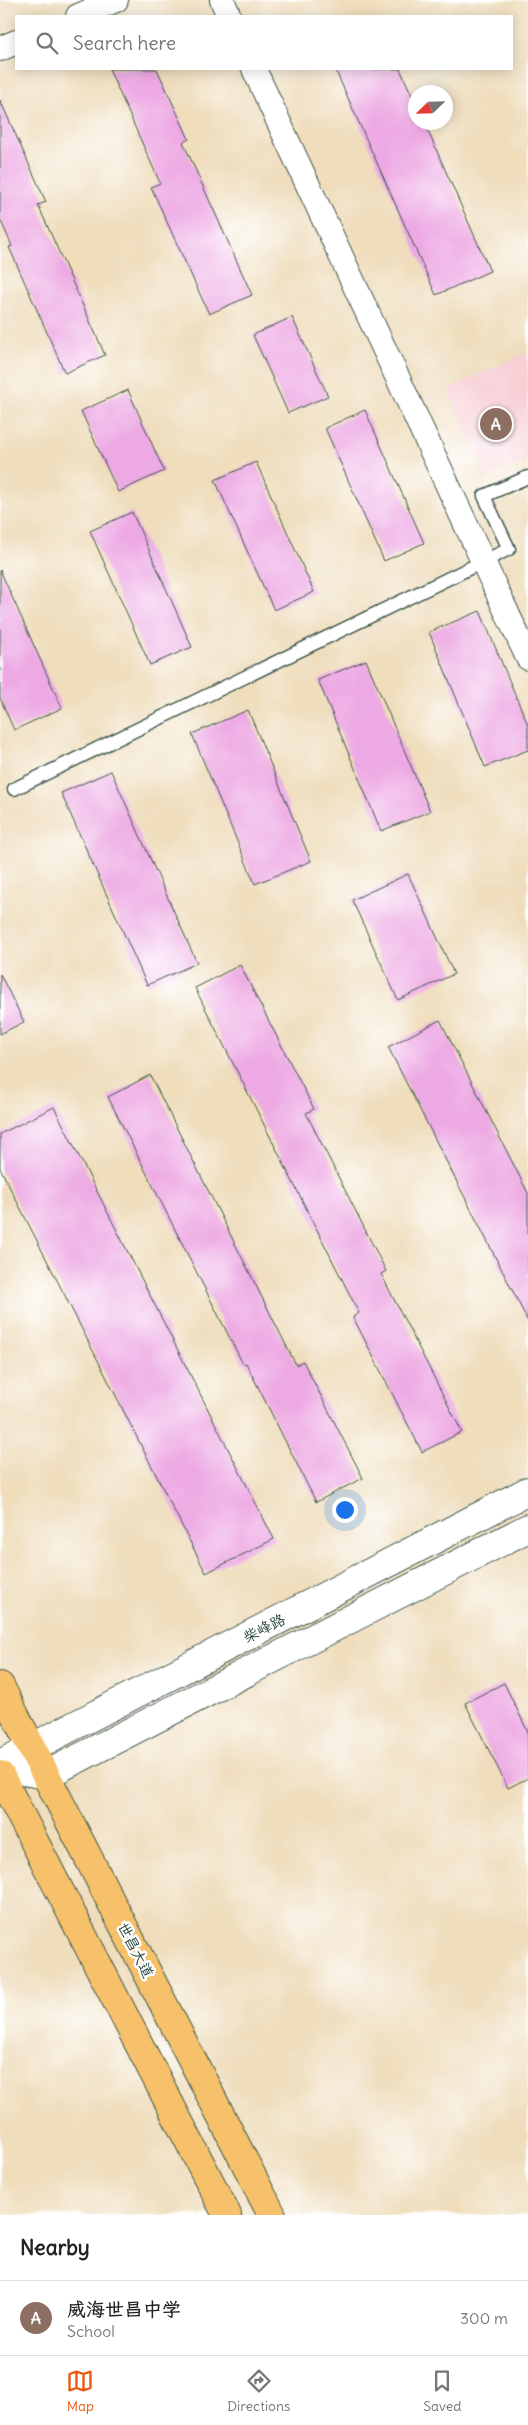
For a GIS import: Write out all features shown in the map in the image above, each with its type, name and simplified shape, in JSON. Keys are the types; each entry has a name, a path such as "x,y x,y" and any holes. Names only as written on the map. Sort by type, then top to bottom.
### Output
{"main road":[{"name":"世昌大道","path":"0,1686 272,2215"},
{"path":"0,1775 227,2215"}],"street":[{"path":"80,15 116,0"},
{"path":"222,0 229,15"},
{"path":"0,49 15,42"},
{"path":"254,70 528,658"},
{"name":"柴峰路","path":"0,1766 528,1491"},
{"path":"46,1775 528,1528"},
{"name":"柴峰路","path":"0,1766 46,1775"}],"lane":[{"path":"14,789 509,549 484,496 528,477"}],"shaded area":[{"path":"528,352 528,459 486,478 448,389"}],"building":[{"path":"109,70 157,70 189,139 183,142 252,295 209,314 151,187 160,183"},
{"path":"335,70 400,70 408,86 408,130 428,130 490,271 436,295"},
{"path":"0,100 46,202 38,205 105,355 65,373 9,247 12,246 0,219"},
{"path":"292,317 328,396 288,413 253,335"},
{"path":"128,390 164,471 118,492 81,411"},
{"path":"365,410 424,543 384,561 325,428"},
{"path":"256,462 314,592 274,610 215,480"},
{"path":"132,512 192,647 150,665 90,531"},
{"path":"0,570 62,708 14,730 0,698"},
{"path":"480,611 528,725 528,750 485,767 429,632"},
{"path":"366,660 430,811 381,831 318,680"},
{"path":"248,710 311,861 255,884 192,734"},
{"path":"111,771 197,963 147,985 61,793"},
{"path":"408,874 454,974 398,1000 352,900"},
{"path":"240,965 314,1109 306,1113 386,1271 381,1274 462,1432 422,1452 353,1317 359,1313 195,988"},
{"path":"0,974 24,1022 0,1034"},
{"path":"440,1020 528,1193 528,1321 388,1047"},
{"path":"150,1075 296,1365 303,1361 363,1478 316,1502 246,1363 243,1364 108,1097"},
{"path":"54,1107 274,1539 206,1573 0,1168 0,1134"},
{"path":"504,1683 528,1732 528,1778 508,1788 465,1703"}],"place":[{"name":"威海世昌中学","path":"496,424"}]}
